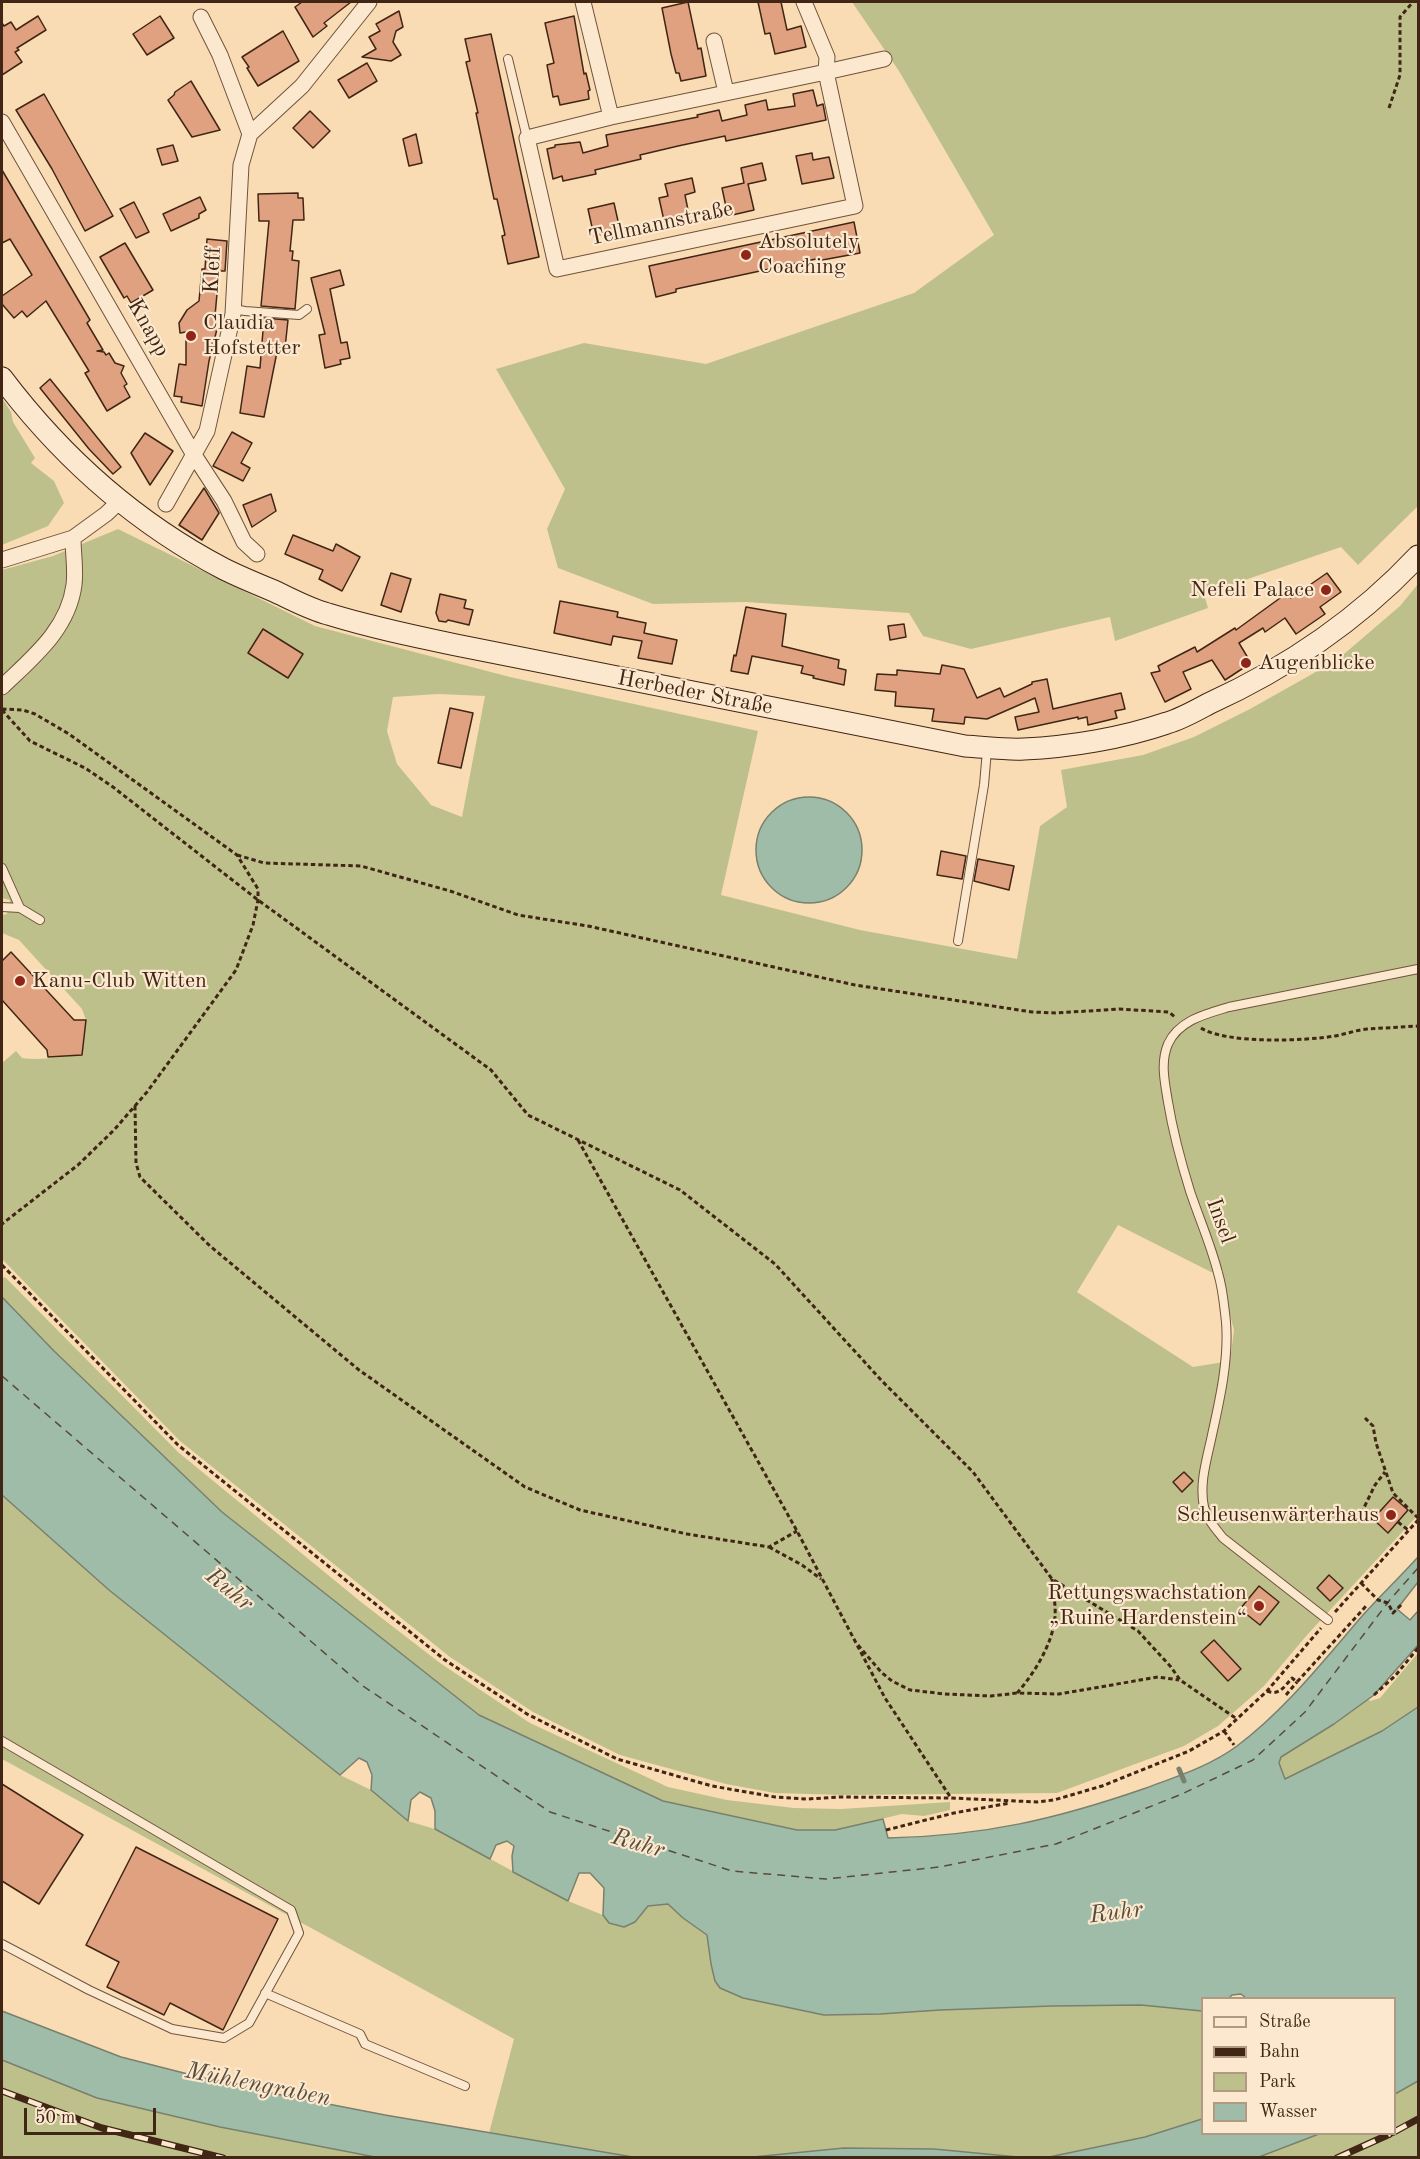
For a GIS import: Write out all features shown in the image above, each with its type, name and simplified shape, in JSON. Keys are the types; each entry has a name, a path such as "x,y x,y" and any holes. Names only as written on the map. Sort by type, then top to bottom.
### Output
{"main road":[{"name":"Herbeder Straße","path":"2,378 26,410 60,446 120,501 154,526 224,569 326,614 389,631 466,647 965,746 1022,749 1086,743 1167,723 1233,693 1323,640 1393,583 1419,556"}],"street":[{"path":"201,17 220,55 250,134 302,86 369,2"},
{"path":"583,2 610,117"},
{"name":"Tellmannstraße","path":"527,138 557,269 855,206 826,72 826,57 804,2"},
{"path":"714,41 726,92"},
{"path":"527,138 610,117 885,59"},
{"name":"Knapp","path":"2,122 194,454 224,501 244,542 257,554"},
{"name":"Kleff","path":"166,504 207,431 233,309 242,165 250,134"},
{"path":"2,560 73,538 120,501"},
{"path":"2,687 50,641 69,609 74,585 73,538"}],"lane":[{"path":"508,59 527,138"},
{"path":"233,309 298,315 307,309"},
{"path":"958,941 984,785 987,747"},
{"path":"2,868 20,908"},
{"path":"2,907 20,908 40,920"},
{"name":"Insel","path":"1328,1620 1223,1538 1204,1510 1203,1479 1220,1397 1226,1327 1224,1297 1219,1273 1187,1180 1170,1115 1163,1063 1168,1043 1189,1021 1229,1007 1419,969"},
{"path":"2,1741 291,1910 299,1933 249,2023 224,2038 172,2029 89,1990 2,1944"},
{"path":"265,1993 360,2034 365,2044 465,2086"}],"path":[{"path":"1389,108 1400,75 1400,17 1413,2"},
{"path":"2,710 35,714 69,734 237,855 264,863 360,866 450,891 518,915 588,926 855,985 1032,1012 1056,1013 1119,1009 1169,1012"},
{"path":"2,710 30,741 85,768 113,787 258,900 490,1070 528,1115 680,1190 775,1264 882,1382 973,1472 1052,1579 1138,1631 1180,1680 1237,1719"},
{"path":"2,1224 78,1165 114,1130 135,1106 236,970 253,925 258,900 258,889 237,855"},
{"path":"1189,1021 1205,1031 1260,1040 1333,1036 1365,1030 1419,1026"},
{"path":"135,1106 136,1163 140,1176 210,1246 359,1371 516,1480 548,1498 580,1510 687,1534 769,1547 802,1565 822,1580"},
{"path":"578,1140 797,1531 885,1698 951,1798"},
{"path":"2,1265 178,1445 445,1660 527,1714 616,1759 712,1786 775,1797 1054,1800 1102,1786 1189,1751 1224,1731 1267,1690 1419,1519 1393,1493 1376,1443 1373,1426 1365,1418"},
{"path":"1358,1520 1375,1485 1385,1472"},
{"path":"1398,1522 1409,1530"},
{"path":"769,1547 797,1531"},
{"path":"1017,1693 1031,1677 1055,1619 1052,1579"},
{"path":"1361,1583 1378,1600 1388,1603 1393,1613 1403,1603"},
{"path":"1286,1695 1367,1605"},
{"path":"853,1639 885,1676 910,1690 992,1696 1017,1693 1059,1694 1158,1677 1180,1680"},
{"path":"1374,1695 1395,1676 1419,1648"},
{"path":"1267,1690 1273,1694 1279,1692 1292,1678 1297,1682"},
{"path":"1224,1731 1234,1745"},
{"path":"886,1830 954,1813 1018,1801"}],"green space":[{"path":"852,2 1418,2 1418,506 1358,565 1341,547 1204,594 1208,608 1115,641 1110,617 971,649 923,636 909,613 746,602 653,604 558,568 547,529 565,489 496,369 584,343 706,364 914,293 994,235 899,71"},
{"path":"2,398 11,412 13,422 35,458 31,463 54,481 64,503 48,526 2,545"},
{"path":"118,529 315,626 510,677 758,731 721,895 860,930 1017,959 1040,826 1067,807 1061,770 1143,755 1194,737 1250,709 1337,660 1400,606 1418,584 1418,1515 1307,1635 1264,1686 1218,1726 1184,1746 1057,1793 842,1795 775,1793 726,1784 620,1755 533,1712 450,1657 180,1441 2,1259 2,1063 16,1051 22,1058 29,1059 82,1055 86,1020 82,1009 19,940 2,933 2,915 7,914 10,900 2,898 2,570 53,556","holes":["438,694 485,696 462,817 431,805 397,764 387,731 393,697","1118,1225 1219,1274 1234,1330 1230,1361 1193,1367 1077,1292"]},
{"path":"5,1277 178,1452 361,1602 440,1663 530,1723 668,1787 727,1800 794,1808 841,1809 950,1802 950,1810 924,1816 902,1814 835,1830 797,1830 663,1801 479,1715 222,1512 54,1351 2,1297 2,1278"},
{"path":"2,1495 109,1590 340,1775 371,1790 408,1821 435,1829 568,1901 603,1915 609,1923 635,1922 648,1906 668,1904 707,1935 715,1981 720,1988 743,1998 880,2014 1052,2006 1141,2005 1201,1999 1201,2119 1145,2137 1049,2158 934,2149 844,2148 753,2158 633,2157 489,2133 514,2039 2,1759"},
{"path":"1418,1653 1418,1707 1382,1731 1285,1779 1279,1763 1281,1757 1334,1724 1368,1699 1370,1701 1380,1698"},
{"path":"2,2060 97,2098 220,2127 375,2157 2,2157"},
{"path":"1418,2081 1418,2157 1259,2158 1316,2135 1396,2135 1396,2093"}],"water":[{"path":"809,797 829,801 847,812 858,830 862,850 858,870 847,888 829,899 809,903 789,899 771,888 760,870 756,850 760,830 771,812 789,801"},
{"name":"Ruhr","path":"2,1297 54,1351 222,1512 479,1715 663,1801 797,1830 835,1830 883,1819 888,1838 956,1834 1051,1817 1146,1788 1216,1759 1237,1746 1271,1717 1418,1557 1418,1582 1397,1609 1410,1620 1418,1611 1418,1645 1374,1695 1334,1724 1281,1757 1279,1763 1285,1779 1382,1731 1418,1707 1418,2081 1396,2093 1396,1997 1245,1997 1241,1994 1230,1997 1201,1997 1201,2011 1141,2005 1052,2006 824,2015 743,1998 720,1988 715,1981 707,1935 668,1904 648,1906 635,1922 624,1927 609,1923 603,1915 604,1888 590,1873 579,1873 568,1901 513,1872 514,1846 507,1841 496,1845 490,1859 435,1829 435,1811 431,1798 420,1792 411,1800 408,1821 371,1790 372,1775 367,1762 359,1758 340,1775 109,1590 2,1495"},
{"name":"Mühlengraben","path":"2,2011 121,2057 235,2086 385,2115 633,2157 375,2157 220,2127 97,2098 2,2060"},
{"path":"1201,2119 1201,2135 1316,2135 1259,2157 1049,2157 1145,2137"},
{"path":"844,2148 934,2149 1018,2157 753,2157"}],"building":[{"path":"302,2 351,2 324,23 327,26 313,37 295,7"},
{"path":"688,2 706,76 681,81 679,73 676,73 671,54 662,8"},
{"path":"758,2 781,2 787,30 801,26 806,47 775,54 770,33 765,34"},
{"path":"399,11 403,27 396,31 393,42 401,55 391,61 362,57 376,49 369,37 380,31 376,24"},
{"path":"38,16 46,30 17,48 19,50 15,52 22,62 2,75 2,23 4,26 11,22 16,30"},
{"path":"160,16 174,38 147,55 133,34"},
{"path":"574,16 584,74 586,73 590,90 588,91 589,99 560,105 558,96 553,97 547,65 554,63 545,23"},
{"path":"283,31 299,61 258,86 242,57"},
{"path":"491,34 539,257 508,264 502,236 505,235 497,199 494,199 466,62 470,61 465,39"},
{"path":"367,63 377,81 349,98 338,80"},
{"path":"191,81 220,130 192,137 168,100"},
{"path":"813,90 817,106 823,104 826,120 726,141 725,136 678,146 640,155 641,159 595,170 596,174 563,181 562,176 553,179 547,149 555,145 580,142 583,153 608,146 606,135 698,117 697,115 719,110 722,121 747,115 745,105 766,100 768,110 795,106 793,94"},
{"path":"44,94 113,216 85,231 52,169 16,110"},
{"path":"310,111 330,131 313,148 293,128"},
{"path":"416,134 422,163 409,166 403,139"},
{"path":"173,145 178,161 162,165 157,149"},
{"path":"812,153 813,160 829,157 834,178 802,184 796,156"},
{"path":"762,163 766,180 748,184 754,210 728,216 722,188 744,183 741,168"},
{"path":"2,170 90,320 87,323 103,350 97,351 104,352 106,355 109,353 115,363 124,366 121,373 130,397 107,411 85,373 89,371 46,301 27,317 22,311 14,318 2,304 2,296 32,275 10,239 2,243"},
{"path":"692,178 695,192 685,195 690,220 665,225 659,198 668,196 665,184"},
{"path":"298,193 298,198 303,198 304,220 293,220 290,251 293,251 292,260 299,261 295,309 261,306 269,221 259,221 258,194"},
{"path":"200,197 206,210 199,214 199,218 171,231 163,214"},
{"path":"134,202 149,232 136,238 120,209"},
{"path":"614,203 620,230 594,236 588,209"},
{"path":"854,222 860,253 817,261 816,259 676,289 676,292 656,297 649,266"},
{"path":"207,239 227,241 225,271 219,271 215,316 220,317 209,361 202,406 181,402 182,397 174,396 179,364 186,365 186,332 180,333 179,323 187,310 199,301 202,269 205,269"},
{"path":"125,243 153,290 131,303 127,296 124,298 100,257"},
{"path":"340,270 344,285 330,289 341,343 347,342 350,358 340,360 341,364 325,368 319,335 325,334 311,278"},
{"path":"264,318 288,320 285,348 278,347 264,417 240,413 247,366 260,368"},
{"path":"50,379 121,467 113,474 89,449 40,388"},
{"path":"232,432 252,443 241,463 250,468 243,481 213,466"},
{"path":"145,433 173,451 150,485 131,453"},
{"path":"204,488 219,513 202,540 179,525"},
{"path":"271,494 276,511 252,527 243,505"},
{"path":"293,535 333,551 336,544 360,557 342,591 319,579 323,570 285,554"},
{"path":"391,573 411,579 401,612 381,605"},
{"path":"1327,573 1341,592 1320,607 1325,614 1296,634 1285,618 1265,632 1263,628 1239,643 1251,663 1225,680 1212,660 1183,672 1191,689 1165,702 1151,673 1160,671 1158,666 1195,647 1197,652 1235,628 1236,630 1287,593 1291,598"},
{"path":"440,594 466,600 464,608 473,610 469,625 448,620 439,621 436,613"},
{"path":"560,601 618,612 617,617 646,623 644,633 677,640 672,664 638,658 642,641 613,636 611,645 554,633"},
{"path":"746,607 786,614 782,646 839,660 838,668 846,670 844,685 801,673 803,666 752,656 748,674 731,671"},
{"path":"904,624 906,637 890,640 888,626"},
{"path":"263,629 303,654 288,678 248,653"},
{"path":"942,665 964,669 977,698 1000,688 1004,697 1032,682 1047,679 1053,709 1121,693 1125,709 1115,711 1117,718 1088,725 1087,717 1078,719 1078,717 1018,730 1015,717 1039,712 1035,698 987,719 965,717 964,724 932,721 934,709 895,706 896,692 875,690 877,674 897,675 897,670 940,674"},
{"path":"450,708 473,713 461,768 438,763"},
{"path":"941,851 966,856 962,879 937,875"},
{"path":"978,859 1014,866 1009,890 974,881"},
{"name":"Kanu-Club Witten","path":"11,952 74,1020 86,1020 82,1055 48,1057 47,1050 2,1000 2,961"},
{"path":"1184,1472 1193,1481 1182,1492 1173,1482"},
{"name":"Schleusenwärterhaus","path":"1393,1497 1408,1510 1388,1533 1373,1519"},
{"path":"1329,1575 1343,1588 1330,1601 1317,1588"},
{"name":"Rettungswachstation „Ruine Hardenstein“","path":"1259,1586 1279,1602 1260,1625 1240,1609"},
{"path":"1214,1640 1241,1669 1228,1681 1201,1652"},
{"path":"2,1784 83,1835 39,1904 2,1881"},
{"path":"136,1847 278,1919 223,2030 170,2003 164,2015 107,1987 119,1962 86,1945"}],"waterway":[{"path":"1179,1769 1184,1781"}],"ferry route":[{"path":"2,1376 363,1686 550,1812 732,1871 826,1879 939,1867 1056,1844 1182,1794 1253,1760 1305,1712 1389,1601 1418,1568"}],"railway":[{"path":"2,2091 102,2128 223,2158"},
{"path":"1396,2131 1418,2119"},
{"path":"1337,2158 1388,2135"}],"place":[{"name":"Absolutely Coaching","path":"746,255"},
{"name":"Claudia Hofstetter","path":"191,336"},
{"name":"Nefeli Palace","path":"1326,590"},
{"name":"Augenblicke","path":"1246,663"},
{"name":"Kanu-Club Witten","path":"20,981"},
{"name":"Schleusenwärterhaus","path":"1391,1515"},
{"name":"Rettungswachstation „Ruine Hardenstein“","path":"1259,1606"}]}
